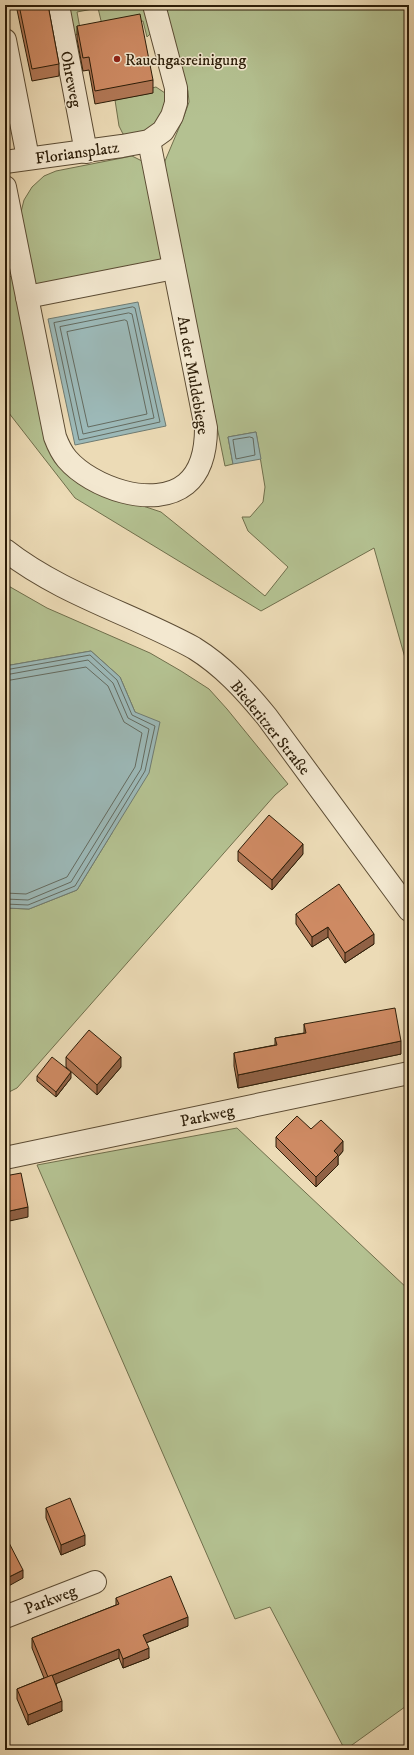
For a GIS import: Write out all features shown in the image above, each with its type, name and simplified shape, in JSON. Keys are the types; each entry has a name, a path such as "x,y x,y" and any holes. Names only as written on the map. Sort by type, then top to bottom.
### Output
{"street":[{"name":"Ohreweg","path":"58,5 86,152"},
{"path":"149,141 163,131 172,116 176,103 176,88 154,5"},
{"path":"5,40 28,158"},
{"name":"Floriansplatz","path":"5,162 86,152 149,141"},
{"name":"An der Muldebiege","path":"5,187 55,438 60,449 78,470 112,489 136,494 162,494 175,490 186,484 203,460 206,443 206,428 149,141"},
{"path":"27,297 174,268"},
{"name":"Biederitzer Straße","path":"5,550 38,572 62,585 184,642 210,658 226,671 267,717 409,910"},
{"name":"Parkweg","path":"5,1158 409,1073"},
{"name":"Parkweg","path":"5,1617 96,1582"}],"green space":[{"path":"68,5 146,5 152,32 147,37 143,21 103,29 98,8 77,12 81,34 74,35"},
{"path":"164,5 409,5 409,672 374,548 261,611 75,498 5,408 5,277 14,276 44,427 108,498 143,506 161,512 265,596 288,567 248,531 242,517 250,517 263,502 265,487 256,432 228,437 233,464 225,466 165,171 165,161 189,102 188,91"},
{"path":"156,87 165,93 164,109 159,119 140,133 134,135 123,134 119,126 115,100 152,93 152,88"},
{"path":"132,156 142,161 144,168 162,257 160,261 51,288 34,284 21,212 24,200 32,187 44,176 56,171"},
{"path":"5,584 47,608 150,653 209,689 288,784 275,795 17,1088 5,1094 5,908 29,909 77,890 112,833 135,712 120,677 91,651 5,666"},
{"path":"237,1128 409,1290 409,1704 345,1750 270,1607 235,1619 37,1165"}],"water":[{"path":"138,302 166,426 75,445 48,319"},
{"path":"256,432 261,459 233,464 228,437"},
{"path":"91,651 120,677 135,712 160,722 149,773 77,890 29,909 5,908 5,666"}],"building":[{"path":"19,5 48,5 59,64 32,69"},
{"name":"Rauchgasreinigung","path":"140,14 153,80 95,91 89,57 83,58 77,26"},
{"path":"269,815 303,844 272,880 238,851"},
{"path":"339,884 374,934 345,953 328,927 312,937 296,914"},
{"path":"395,1008 401,1041 238,1075 234,1053 277,1045 275,1038 306,1033 304,1024"},
{"path":"89,1030 121,1057 97,1085 66,1057"},
{"path":"52,1057 71,1072 56,1092 37,1076"},
{"path":"297,1116 311,1129 321,1120 343,1141 334,1151 338,1155 316,1177 276,1137"},
{"path":"21,1173 28,1207 5,1212 5,1176"},
{"path":"70,1498 85,1535 61,1545 46,1508"},
{"path":"5,1537 23,1570 5,1579"},
{"path":"171,1576 188,1617 143,1635 149,1648 123,1659 119,1649 48,1677 32,1638 119,1604 116,1598"},
{"path":"52,1675 62,1701 28,1715 17,1689"}],"place":[{"name":"Rauchgasreinigung","path":"117,59"}]}
